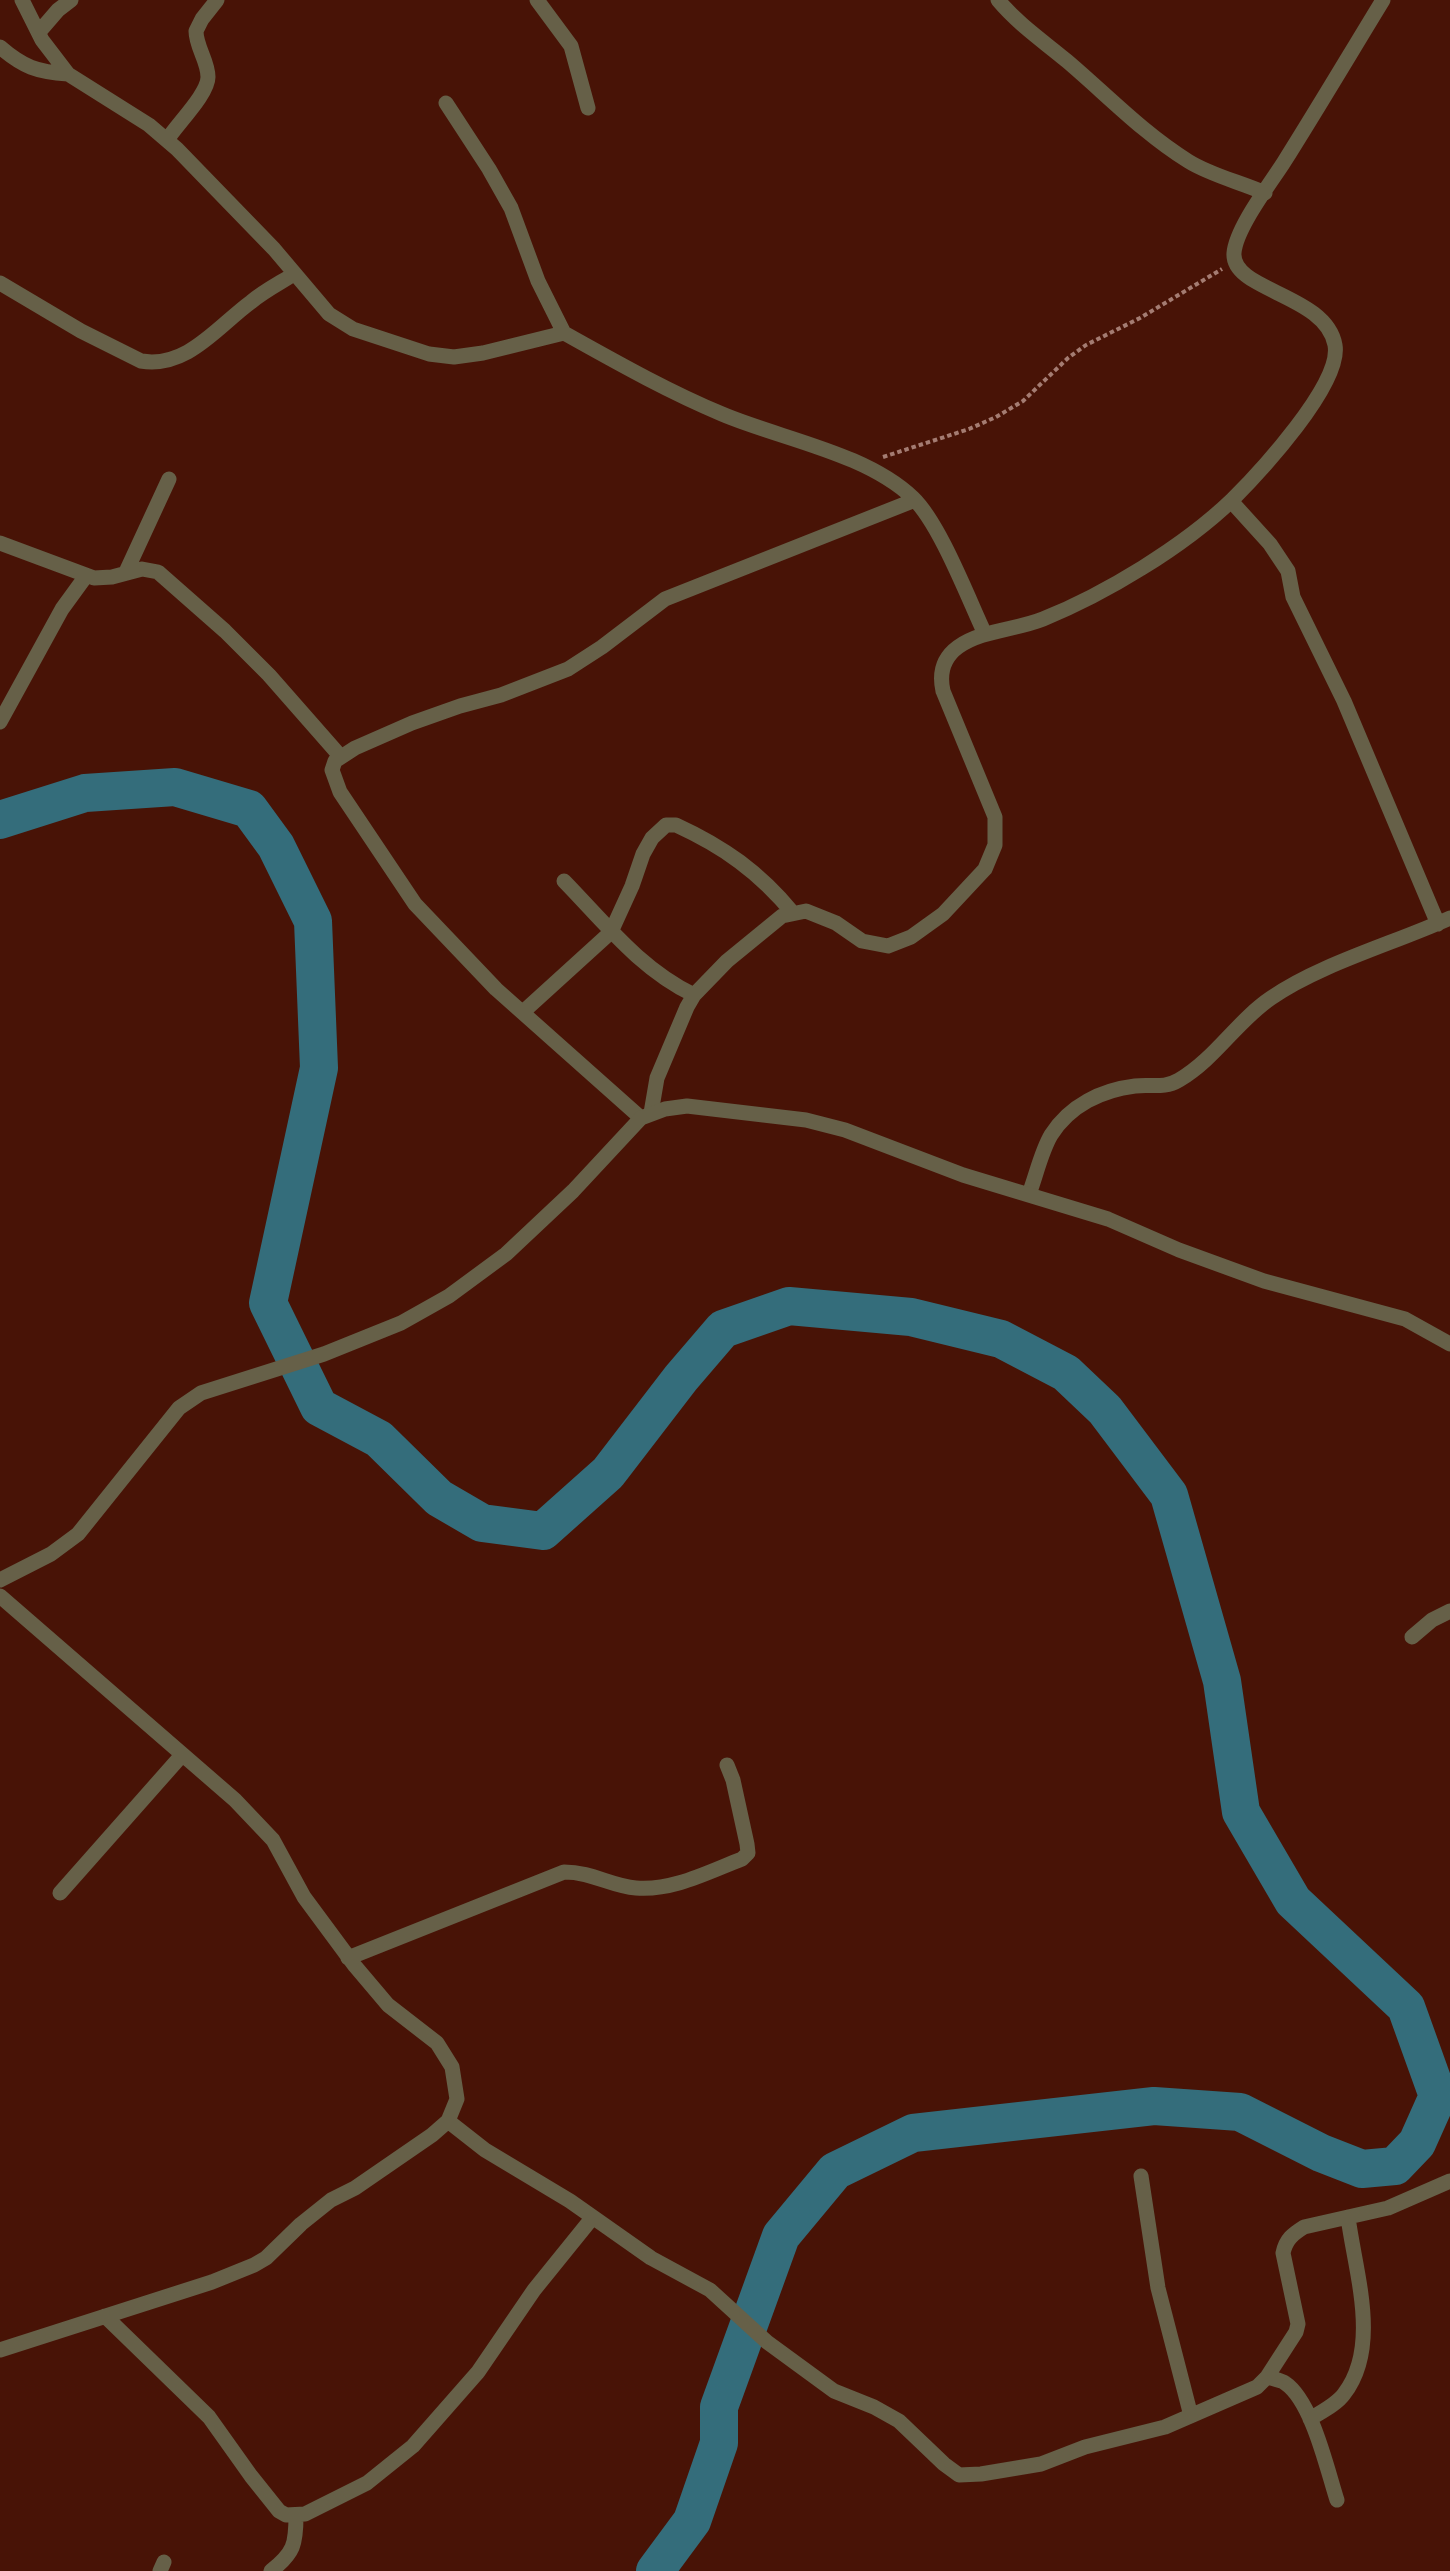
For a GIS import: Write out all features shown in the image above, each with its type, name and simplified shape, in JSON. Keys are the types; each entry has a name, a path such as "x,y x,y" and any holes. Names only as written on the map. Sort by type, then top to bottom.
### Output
{"street":[{"path":"22,0 39,32 68,74 149,125 167,140 274,249 329,314 353,329 429,354 454,357 483,353 564,333"},
{"path":"39,32 58,10 71,0"},
{"path":"167,140 178,122 202,93 208,78 195,31 217,0"},
{"path":"537,0 571,46 588,108"},
{"path":"998,0 1023,26 1135,123 1165,145 1190,162 1264,193"},
{"path":"0,1580 51,1554 78,1534 184,1404 201,1393 324,1354 401,1323 450,1296 506,1254 573,1191 646,1115 657,1078 694,995 727,961 782,916 806,911 836,923 862,941 888,946 911,937 943,914 986,869 994,845 994,817 943,691 940,679 947,657 959,646 985,634 1031,624 1073,607 1164,552 1231,501 1273,456 1308,410 1327,380 1334,360 1335,345 1319,317 1310,309 1282,293 1257,283 1239,270 1234,261 1234,252 1238,239 1264,193 1383,0"},
{"path":"0,47 18,63 34,69 68,74"},
{"path":"446,103 489,169 511,208 538,281 564,333 644,379 723,414 877,471 915,500 948,555 985,634"},
{"path":"0,283 81,331 141,361 152,363 161,362 201,344 252,300 294,274"},
{"path":"126,572 169,479"},
{"path":"646,1115 496,989 451,943 399,884 340,792 332,770 336,761 355,748 411,723 501,695 568,669 602,647 665,599 915,500"},
{"path":"1029,1194 1050,1136 1060,1124 1089,1099 1127,1088 1166,1086 1177,1081 1202,1062 1250,1014 1271,997 1336,966 1444,921 1344,701 1293,597 1284,563 1231,501"},
{"path":"0,543 86,576 103,578 142,569 158,572 190,599 269,675 341,757"},
{"path":"0,722 63,609 86,576"},
{"path":"524,1012 611,932 632,886 643,854 652,838 666,825 676,825 730,854 759,876 793,913"},
{"path":"564,881 611,932 647,965 676,987 694,995"},
{"path":"646,1115 687,1106 806,1120 845,1130 963,1175 1108,1219 1179,1250 1264,1281 1406,1319 1450,1344"},
{"path":"0,1596 235,1800 273,1840 304,1898 348,1958 388,2005 437,2043 452,2067 457,2099 448,2121 415,2149 355,2188 331,2200 301,2224 266,2258 254,2265 212,2282 0,2350"},
{"path":"1412,1637 1432,1620 1450,1611"},
{"path":"60,1893 182,1755"},
{"path":"348,1958 564,1872 582,1872 636,1888 664,1886 673,1885 742,1859 748,1853 747,1844 733,1780 727,1765"},
{"path":"448,2121 485,2150 593,2217 651,2258 710,2290 767,2342 834,2391 874,2407 899,2421 944,2464 959,2475 981,2474 1041,2464 1085,2447 1165,2427 1249,2391 1267,2378 1290,2343 1298,2324 1284,2265 1286,2243 1292,2234 1305,2227 1388,2208 1450,2181"},
{"path":"1141,2176 1158,2288 1191,2416"},
{"path":"105,2316 209,2417 250,2476 279,2511 296,2516 305,2514 367,2483 413,2446 478,2372 528,2299 593,2217"},
{"path":"1310,2419 1344,2395 1358,2368 1364,2336 1348,2217"},
{"path":"1267,2378 1285,2383 1300,2399 1310,2419 1337,2500"},
{"path":"271,2571 293,2550 296,2538 296,2516"}],"path":[{"path":"860,464 913,449 996,417 1023,401 1068,358 1086,345 1140,318 1234,261"}],"waterway":[{"path":"0,820 85,793 175,787 249,809 276,846 313,921 319,1068 268,1303 319,1407 379,1439 439,1498 482,1523 543,1531 608,1473 681,1378 723,1329 789,1306 911,1317 1001,1339 1066,1373 1105,1410 1169,1495 1222,1681 1241,1812 1293,1901 1406,2007 1438,2096 1417,2143 1395,2166 1362,2169 1321,2153 1240,2112 1154,2106 913,2133 835,2171 781,2236 719,2407 719,2443 692,2521 655,2571"}]}
